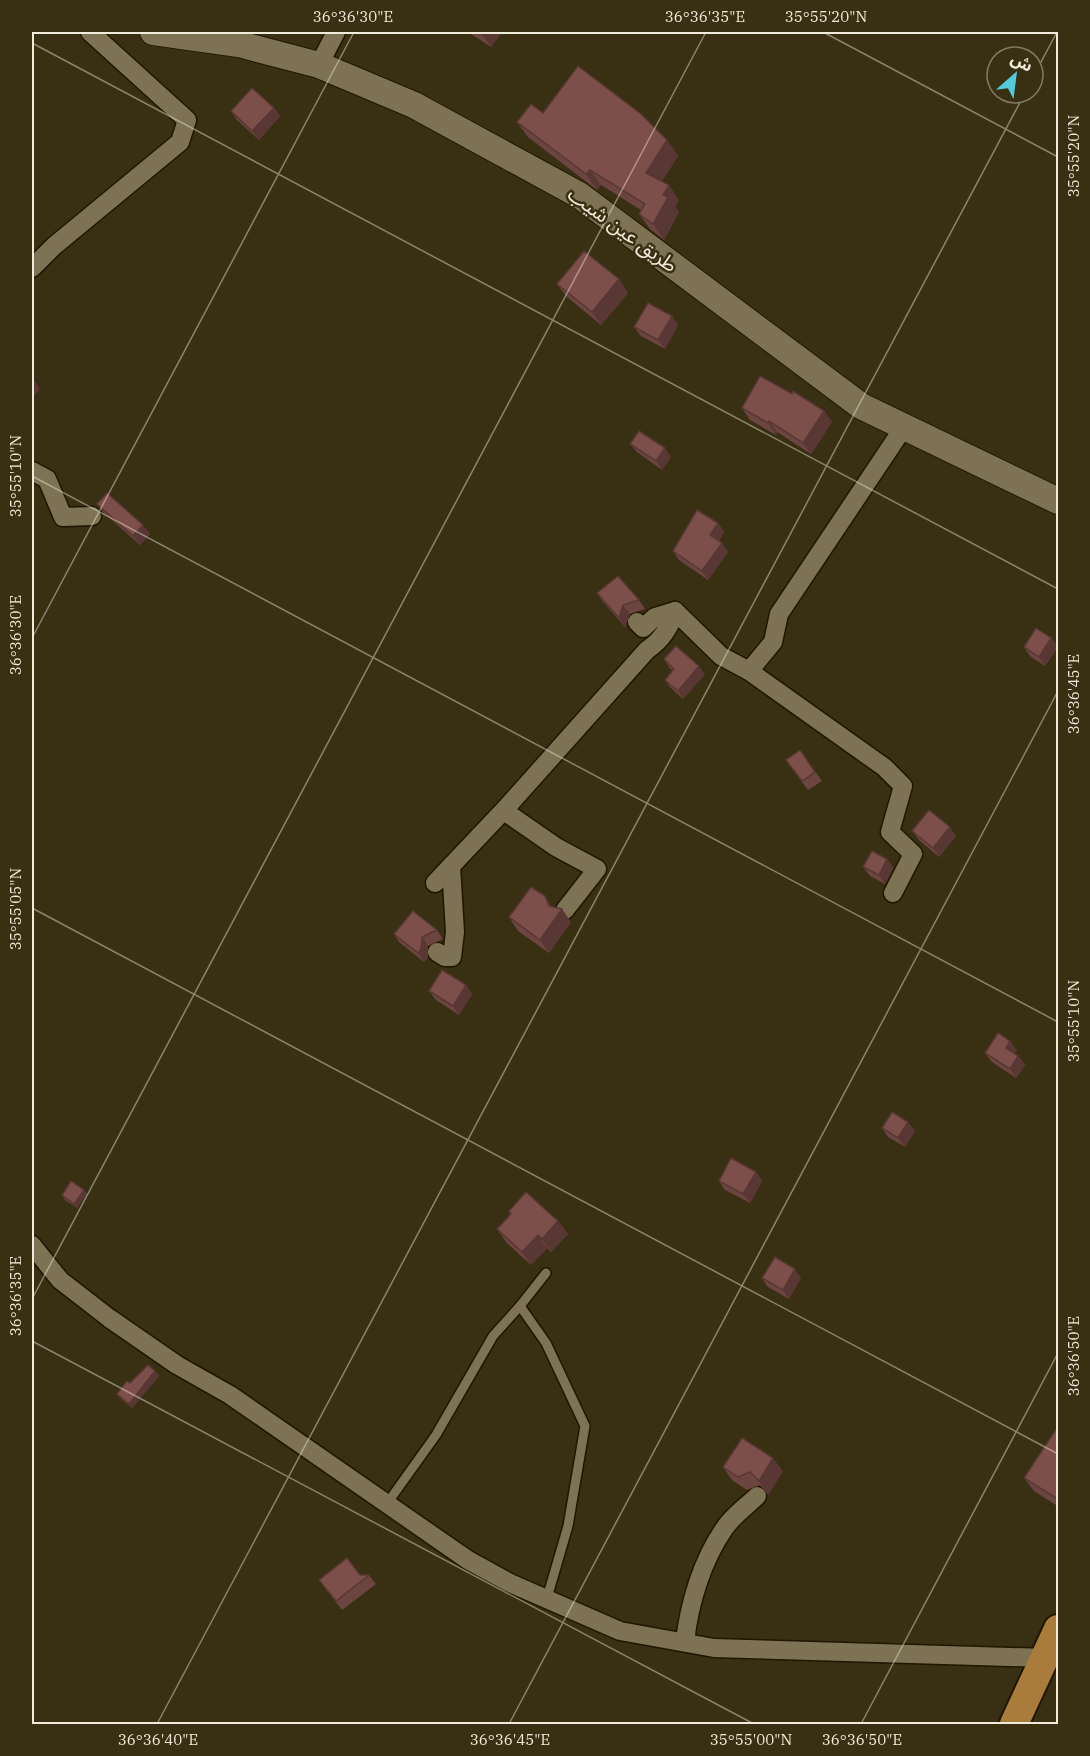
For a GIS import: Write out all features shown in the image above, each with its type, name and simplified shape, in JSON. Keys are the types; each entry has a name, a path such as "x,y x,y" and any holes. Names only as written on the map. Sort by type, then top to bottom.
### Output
{"main road":[{"name":"طريق عين شيب","path":"153,32 239,44 319,65 414,105 579,195 861,406 1059,501"},
{"path":"1014,1725 1059,1629"}],"street":[{"path":"32,268 54,246 180,142 187,120 90,32"},
{"path":"319,65 336,32"},
{"path":"749,671 773,642 779,614 904,427"},
{"path":"32,471 47,479 63,517 92,516"},
{"path":"675,611 721,656 749,671 884,767 903,786 890,832 913,854 893,893"},
{"path":"638,622 643,628 656,617 675,611"},
{"path":"435,883 504,811 647,650 658,643 671,625 675,611"},
{"path":"504,811 556,847 597,869 565,910"},
{"path":"437,952 445,957 452,957 455,932 451,866"},
{"path":"32,1245 60,1280 109,1318 177,1365 230,1395 468,1560 510,1583 620,1631 714,1648 1046,1658"},
{"path":"685,1642 687,1619 695,1592 723,1529 757,1496"}],"lane":[{"path":"386,1505 436,1435 493,1336 546,1273"},
{"path":"520,1306 546,1343 585,1426 568,1526 547,1598"}],"building":[{"path":"578,66 641,114 667,140 646,173 669,185 663,195 668,197 653,224 639,214 645,204 590,170 586,174 517,122 531,104 543,113"},
{"path":"252,88 274,108 252,131 231,111"},
{"path":"584,251 619,279 592,312 557,284"},
{"path":"648,303 672,316 658,340 634,327"},
{"path":"760,376 792,394 793,391 824,411 803,443 769,421 768,423 742,408"},
{"path":"639,431 665,448 656,461 630,444"},
{"path":"107,493 143,525 133,536 97,504"},
{"path":"697,510 718,523 710,535 722,543 702,571 673,551"},
{"path":"618,576 639,600 623,605 619,618 597,593"},
{"path":"1036,628 1051,638 1039,657 1024,647"},
{"path":"676,646 699,666 678,691 665,680 674,669 664,659"},
{"path":"800,750 815,772 802,781 786,760"},
{"path":"929,810 950,827 933,848 912,831"},
{"path":"872,851 887,859 879,875 863,867"},
{"path":"531,887 545,896 549,906 562,909 540,940 509,917"},
{"path":"413,911 437,930 422,937 421,949 418,953 394,934"},
{"path":"442,970 466,985 453,1006 429,991"},
{"path":"998,1033 1010,1041 1006,1048 1018,1056 1010,1069 985,1053"},
{"path":"892,1112 908,1122 898,1138 882,1128"},
{"path":"731,1158 756,1172 743,1194 719,1181"},
{"path":"71,1181 84,1190 74,1204 62,1195"},
{"path":"526,1192 558,1221 542,1239 538,1235 522,1252 497,1229"},
{"path":"775,1257 795,1269 783,1290 762,1278"},
{"path":"148,1365 155,1371 129,1404 117,1394 127,1381 130,1383"},
{"path":"1059,1425 1059,1500 1024,1478"},
{"path":"742,1438 773,1458 759,1481 750,1472 738,1477 723,1467"},
{"path":"347,1558 360,1575 369,1575 336,1601 319,1580"}]}
